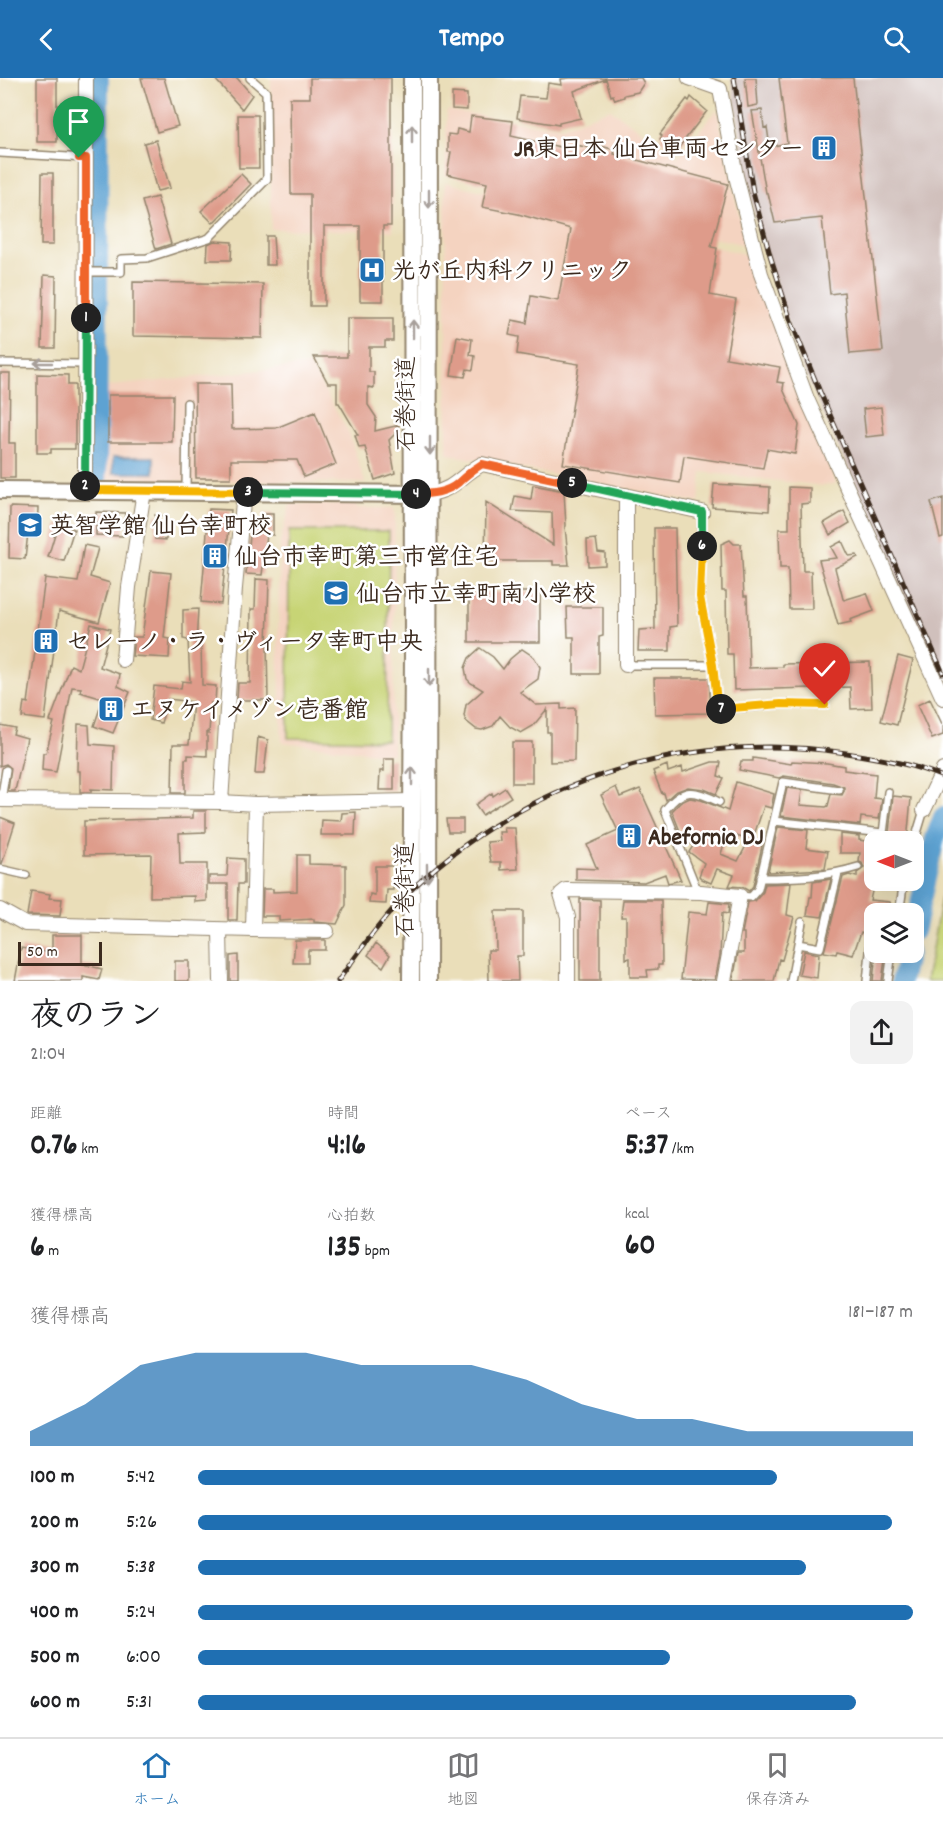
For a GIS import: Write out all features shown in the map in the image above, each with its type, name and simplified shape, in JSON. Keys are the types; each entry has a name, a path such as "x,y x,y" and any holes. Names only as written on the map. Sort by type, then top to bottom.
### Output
{"street":[{"path":"85,490 86,364 90,273 86,78"},
{"name":"石巻街道","path":"411,981 412,78"},
{"name":"石巻街道","path":"428,981 429,78"},
{"path":"688,78 720,89 736,176 761,274 807,399 943,698"},
{"path":"0,490 430,494 444,491 457,484 468,472 482,464 702,512"},
{"path":"123,660 129,587 144,491"},
{"path":"221,802 235,588 244,492"},
{"path":"626,495 626,665"},
{"path":"924,810 943,770"},
{"path":"1,800 256,804 412,801"},
{"path":"253,930 256,804"},
{"path":"568,981 568,917 561,894 566,890 698,892 740,896 723,981"},
{"path":"0,910 25,924 327,931"},
{"path":"220,930 221,981"}],"lane":[{"path":"90,273 120,272 120,259 147,258 209,238 267,179 266,92 250,78"},
{"path":"0,153 86,158"},
{"path":"0,363 86,364"},
{"path":"186,491 187,403"},
{"path":"702,512 700,597 713,665 718,710 781,704 825,705"},
{"path":"626,665 713,665"},
{"path":"1,800 6,770"},
{"path":"740,896 751,897 758,889 783,782 839,790"},
{"path":"698,892 665,810 675,797 685,792 705,795 719,802"},
{"path":"883,831 888,792"},
{"path":"918,831 924,810"},
{"path":"774,821 865,831"},
{"path":"760,878 795,878 838,873 858,867"},
{"path":"0,869 26,875"},
{"path":"798,944 820,948 838,873"},
{"path":"791,981 802,922"},
{"path":"867,981 869,963"},
{"path":"888,981 890,963"}],"shaded area":[{"path":"271,78 392,78 393,231 271,229"},
{"path":"731,78 943,78 943,684 796,352 750,199"},
{"path":"610,109 678,157 717,109 745,245 445,175 447,110 561,128"},
{"path":"445,182 748,255 836,483 824,486 702,472 699,503 447,454"},
{"path":"310,365 349,433 365,483 103,480 102,387"},
{"name":"仙台市立幸町南小学校","path":"290,504 355,504 358,508 393,508 395,511 393,755 282,742 278,643 280,542"}],"green space":[{"name":"仙台市立幸町南小学校","path":"289,531 389,531 387,740 288,738"},
{"path":"943,888 943,981 926,981"}],"water":[{"path":"113,457 154,457 154,473 113,473"}],"building":[{"path":"37,78 57,78 57,142 37,142"},
{"path":"141,78 164,78 178,126 157,132"},
{"path":"214,78 237,78 252,95 242,109"},
{"path":"310,78 391,78 391,226 383,226 383,301 360,301 360,226 324,226 324,306 310,306 310,194 291,194 290,98 310,98"},
{"path":"641,78 644,83 638,92 615,100 613,95 611,96 606,79 574,91 581,118 559,123 559,125 517,118 520,96 546,98 548,83 562,85 561,79"},
{"path":"745,78 756,78 758,105 748,107"},
{"name":"JR東日本 仙台車両センター","path":"779,78 853,78 883,351 850,354 844,292 830,294 822,218 775,223 768,193 766,193 752,111 762,110 764,128 767,127 770,147 787,143"},
{"path":"452,93 467,94 467,110 452,109"},
{"path":"691,97 707,111 676,151 660,139 662,136 660,134"},
{"path":"238,115 258,115 259,168 239,168"},
{"path":"471,116 513,121 511,136 575,150 576,145 599,150 601,146 615,150 614,154 728,184 711,247 717,248 710,295 736,300 726,358 780,367 777,382 784,383 783,389 799,425 795,454 767,449 763,468 684,456 680,483 563,464 579,364 517,354 519,337 509,335 512,320 527,323 531,296 558,301 571,229 518,214 482,207 487,183 447,174 451,152 448,152 448,134 456,135 457,129 469,132"},
{"path":"156,140 170,188 157,191 144,143"},
{"path":"42,173 53,173 53,245 41,245"},
{"path":"241,174 251,184 213,223 201,211"},
{"path":"157,197 171,244 156,249 142,201"},
{"path":"266,236 273,236 275,265 266,265"},
{"path":"214,241 232,242 231,260 207,260 208,244"},
{"path":"44,275 56,276 55,348 42,348"},
{"path":"133,282 263,284 262,338 133,336"},
{"path":"347,318 393,318 393,341 385,341 385,347 369,347 369,372 374,372 374,388 368,387 368,405 376,417 375,431 399,425 389,440 395,473 375,480 365,447 359,448 355,435 358,435 337,403 337,383 328,383 314,357 347,357"},
{"path":"457,336 472,339 470,355 475,356 473,370 467,369 465,377 451,375"},
{"path":"0,373 10,373 9,443 15,443 15,478 0,478"},
{"path":"37,374 68,375 68,385 75,385 75,449 51,449 51,453 37,453"},
{"path":"195,384 231,384 232,429 276,428 315,412 336,464 304,477 297,460 231,460 231,478 196,478"},
{"path":"108,395 173,395 172,442 108,442"},
{"path":"881,407 884,435 866,437 863,409"},
{"path":"714,484 770,487 769,511 712,507"},
{"path":"533,485 564,491 569,565 553,565 553,561 485,561 486,502 553,545 552,513 512,511 515,496 531,499"},
{"path":"789,487 810,488 810,503 801,504 803,571 811,571 812,609 789,609 788,568 780,568 779,529 789,529"},
{"path":"943,498 943,537 940,538 931,502"},
{"path":"10,507 38,508 37,532 28,533 25,559 9,558"},
{"name":"仙台市幸町第三市営住宅","path":"209,509 231,510 221,604 201,602"},
{"path":"844,511 850,523 830,535 824,523"},
{"path":"96,512 125,513 123,536 96,535"},
{"path":"263,514 273,514 273,535 267,534 262,575 246,574 251,526 262,527"},
{"path":"155,515 166,516 166,540 155,539"},
{"path":"58,524 74,529 64,561 48,557"},
{"path":"654,528 675,528 677,626 670,627 670,651 638,651 639,630 655,629"},
{"path":"596,539 598,552 605,553 605,565 588,566 587,540"},
{"path":"730,540 734,544 741,544 744,596 747,596 749,668 783,667 783,664 870,662 872,708 851,709 850,687 734,690 733,654 727,654 726,591 722,591 721,544"},
{"path":"842,541 849,556 857,555 858,557 835,568 843,599 867,593 874,611 850,620 851,622 838,625 819,560 837,558 831,547"},
{"path":"84,545 98,548 90,577 110,583 99,622 59,611 45,720 22,717 24,702 28,703 45,578 78,582"},
{"path":"151,571 171,573 164,638 170,639 169,658 132,656 134,637 142,637"},
{"path":"256,579 269,580 268,700 237,700 238,683 250,683 251,609 255,609"},
{"path":"469,592 540,592 540,642 469,642"},
{"path":"567,607 603,607 603,636 599,637 599,674 574,674 574,637 568,637"},
{"path":"198,609 196,646 201,646 202,685 216,686 215,704 211,703 209,733 207,732 207,756 188,755 188,759 185,759 185,793 172,793 173,744 189,744 193,702 168,699 161,723 150,720 154,686 181,689 182,681 190,682 188,640 183,639 183,610"},
{"path":"91,624 110,629 100,667 120,674 118,686 130,692 113,733 94,726 103,699 80,692 81,688 72,687 56,772 42,770 43,753 46,753 54,722 50,721 71,665 79,669"},
{"path":"480,648 493,657 503,669 510,659 522,649 534,657 540,667 538,679 520,692 536,705 561,704 561,709 575,708 574,761 550,762 547,709 533,726 521,733 510,727 500,716 493,726 482,730 476,729 466,721 464,716 466,705 483,690 467,679 465,668 469,658"},
{"path":"898,656 913,660 897,725 881,721"},
{"path":"654,678 709,678 711,713 655,714"},
{"path":"930,699 943,726 943,735 932,739 917,705"},
{"path":"78,724 89,725 90,744 114,746 113,790 91,789 91,792 80,792 80,771 77,771"},
{"path":"0,725 15,728 13,734 27,738 15,791 8,791 11,768 6,764 0,766"},
{"path":"258,737 268,740 264,774 255,774"},
{"path":"512,742 532,742 532,783 512,783"},
{"path":"753,758 791,764 792,761 827,763 844,766 844,770 876,774 874,798 882,799 879,819 861,817 860,825 781,816 787,788 802,790 800,805 826,807 831,794 842,795 844,787 833,783 784,776 779,778 739,770 741,761 753,761"},
{"path":"384,759 394,759 394,790 379,790 380,771 384,771"},
{"path":"712,762 721,762 718,776 724,778 716,794 704,789 688,787 675,792 666,800 653,771 667,765 668,772 682,767 683,772"},
{"path":"736,782 774,794 771,808 764,806 752,841 727,833 721,854 738,861 748,842 762,846 753,886 749,891 742,887 729,886 734,875 717,869 711,883 699,876 704,863 689,852 693,846 680,831 672,811 681,802 690,798 728,811"},
{"path":"616,787 620,797 640,789 681,880 668,883 665,874 644,882 576,880 576,868 597,869 587,845 618,831 601,795"},
{"path":"505,788 511,797 482,815 475,805 492,793 493,796"},
{"path":"893,796 911,798 908,831 889,831"},
{"path":"193,811 206,811 206,832 179,833 180,864 207,864 207,901 195,902 195,896 150,897 151,854 84,855 84,821 193,818"},
{"path":"356,812 355,835 321,835 322,820 341,821 342,813"},
{"path":"0,817 15,823 2,864 0,863"},
{"path":"446,819 463,819 463,832 448,832"},
{"path":"778,827 808,830 806,848 828,851 825,869 768,872"},
{"path":"504,828 515,828 518,869 501,870 501,862 491,862 487,842 500,841 499,832 505,832"},
{"path":"840,834 859,836 859,840 864,841 864,868 859,862 860,853 840,853"},
{"path":"297,855 309,855 309,864 346,865 346,905 337,924 314,922 314,919 279,921 279,916 262,916 263,889 273,889 273,892 297,891"},
{"path":"228,858 244,859 244,884 238,884 237,920 228,920 228,884 209,884 209,876 227,876"},
{"path":"375,866 394,866 393,890 387,890 386,904 369,903 370,894 375,895"},
{"path":"864,868 864,891 872,891 870,900 890,903 864,903 864,933 861,932 853,955 837,951 836,954 824,952 843,877 849,875 857,877 857,873"},
{"path":"831,879 822,917 807,915 813,882"},
{"path":"791,883 787,915 794,917 774,981 733,981 738,953 744,953 744,933 742,933 748,902 755,901 763,892 765,884"},
{"path":"31,891 50,894 49,898 62,899 60,916 27,915"},
{"path":"580,899 600,900 600,981 580,981"},
{"path":"623,900 661,900 662,965 658,965 658,969 647,970 648,977 630,977 630,958 626,959 626,917 621,917"},
{"path":"709,902 729,904 728,914 722,913 720,956 715,980 681,979 688,912 707,914"},
{"path":"495,911 523,911 523,956 517,956 518,981 489,981 488,950 496,950"},
{"path":"52,935 82,935 82,964 102,969 99,980 83,977 83,981 15,981 21,948 52,953"},
{"path":"295,940 325,940 325,950 308,950 308,963 293,963"},
{"path":"376,943 390,955 383,967 368,955"},
{"path":"804,951 819,954 817,978 799,975"},
{"path":"238,955 238,981 230,981 230,956"},
{"path":"175,961 189,961 189,981 175,981"},
{"path":"875,963 884,963 882,981 873,981"}],"waterway":[{"path":"97,480 99,78"},
{"path":"920,903 935,838 943,817"},
{"path":"901,981 905,963"}],"railway":[{"path":"734,78 753,192 791,321 943,673"},
{"path":"338,981 373,933 402,899 457,851 506,818 559,792 614,771 670,757 729,749 787,747 883,759 920,768 943,777"}],"place":[{"name":"JR東日本 仙台車両センター","path":"824,148"},
{"name":"光が丘内科クリニック","path":"372,270"},
{"name":"英智学館 仙台幸町校","path":"30,525"},
{"name":"仙台市幸町第三市営住宅","path":"215,556"},
{"name":"仙台市立幸町南小学校","path":"336,593"},
{"name":"セレーノ・ラ・ヴィータ幸町中央","path":"46,641"},
{"name":"エヌケイメゾン壱番館","path":"111,709"},
{"name":"Abefornia DJ","path":"629,836"}],"route":[{"path":"79,158 86,158 85,490 430,494 444,491 457,484 468,472 482,464 702,512 700,597 713,665 718,710 781,704 825,705"}]}
